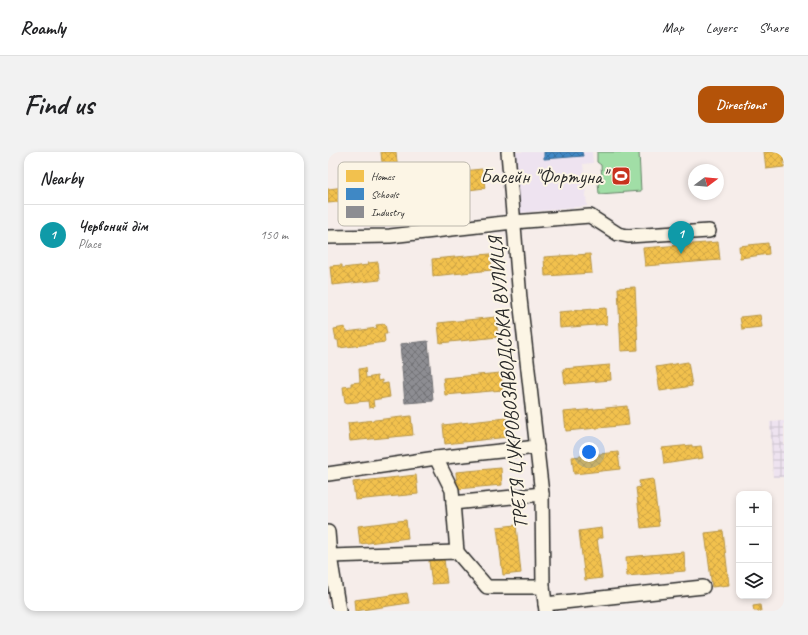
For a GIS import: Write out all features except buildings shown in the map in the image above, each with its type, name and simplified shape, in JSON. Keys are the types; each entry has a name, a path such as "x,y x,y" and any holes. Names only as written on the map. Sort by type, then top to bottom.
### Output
{"street":[{"name":"ТРЕТЯ ЦУКРОВОЗАВОДСЬКА ВУЛИЦЯ","path":"508,152 513,222 542,494 543,587 546,608"},
{"path":"328,237 390,236 513,222 590,216 618,234 628,236 709,230"},
{"path":"328,474 436,458 537,447"},
{"path":"436,458 452,490 457,552 487,587 543,587"},
{"path":"453,503 542,494"},
{"path":"328,532 330,556 339,611"},
{"path":"330,556 457,552"},
{"path":"546,608 703,587"}],"shaded area":[{"path":"514,152 592,152 593,163 583,164 587,206 520,213"},
{"path":"784,421 784,477 773,477 770,422"}],"green space":[{"name":"Басейн \"Фортуна\"","path":"597,152 639,152 641,191 599,194 598,181 602,179 601,165 597,162"}],"place":[{"name":"Басейн \"Фортуна\"","path":"621,176"},
{"name":"Червоний дім","path":"681,254"}]}
